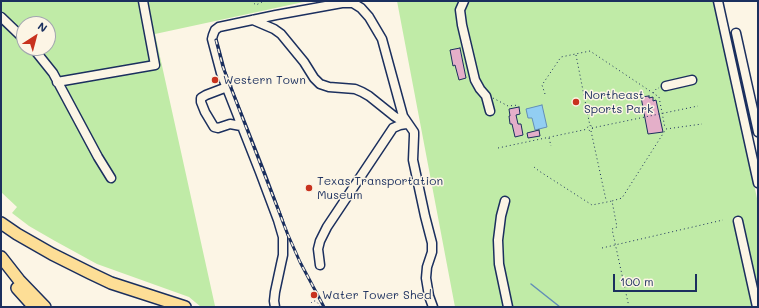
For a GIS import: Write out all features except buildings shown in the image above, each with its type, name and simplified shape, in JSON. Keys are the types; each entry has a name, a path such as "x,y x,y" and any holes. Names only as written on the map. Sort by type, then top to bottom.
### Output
{"highway":[{"path":"1,223 52,254 111,283 185,307"},
{"path":"1,257 19,280 45,307"},
{"path":"1,270 34,307"}],"street":[{"path":"57,82 155,64 143,1"},
{"path":"464,1 460,10 462,25 475,80 486,96 490,111"},
{"path":"718,1 758,183"},
{"path":"275,307 275,292 281,264 283,237 260,172 221,73 212,39 213,35 215,30 219,27 342,3 353,3 369,17 382,39 403,116 414,132 413,160 432,243 432,252 427,267 426,278 429,296 434,307"},
{"path":"1,17 16,31"},
{"path":"252,20 274,29 281,34 320,84 329,87 355,89 362,92 408,125"},
{"path":"736,34 758,132"},
{"path":"39,56 52,73 111,178"},
{"path":"666,86 692,80"},
{"path":"226,87 206,95 201,98 201,102 214,127 218,128 230,124 241,126"},
{"path":"320,265 318,249 327,227 394,128 400,125 408,125"},
{"path":"505,201 501,216 498,240 499,264 508,307"},
{"path":"738,221 757,307"}],"path":[{"path":"251,1 256,4 262,1"},
{"path":"534,167 592,204 612,201 622,198 666,129 659,97 590,51 561,57 542,85 545,94"},
{"path":"576,54 590,126 592,128"},
{"path":"653,93 657,88 666,86"},
{"path":"486,96 496,99 508,106 519,105"},
{"path":"592,128 698,106"},
{"path":"666,129 702,124"},
{"path":"498,148 588,129 590,126"},
{"path":"592,128 591,131 607,202"},
{"path":"549,138 551,146"},
{"path":"612,201 617,227 612,229 629,307"},
{"path":"602,248 723,220"},
{"path":"311,307 312,301 316,301 321,307"}],"green space":[{"path":"1,1 308,1 155,34 215,307 201,307 189,297 97,264 29,226 12,213 17,207 1,192"},
{"name":"Northeast Sports Park","path":"397,1 715,1 758,203 758,307 455,307"}],"water":[{"path":"542,105 547,127 535,130 532,118 528,118 526,109"}],"waterway":[{"path":"531,284 560,307"}],"railway":[{"path":"216,40 223,67 288,235 300,262 324,307"}],"place":[{"name":"Western Town","path":"215,80"},
{"name":"Northeast Sports Park","path":"576,102"},
{"name":"Texas Transportation Museum","path":"309,188"},
{"name":"Water Tower Shed","path":"314,295"}]}
